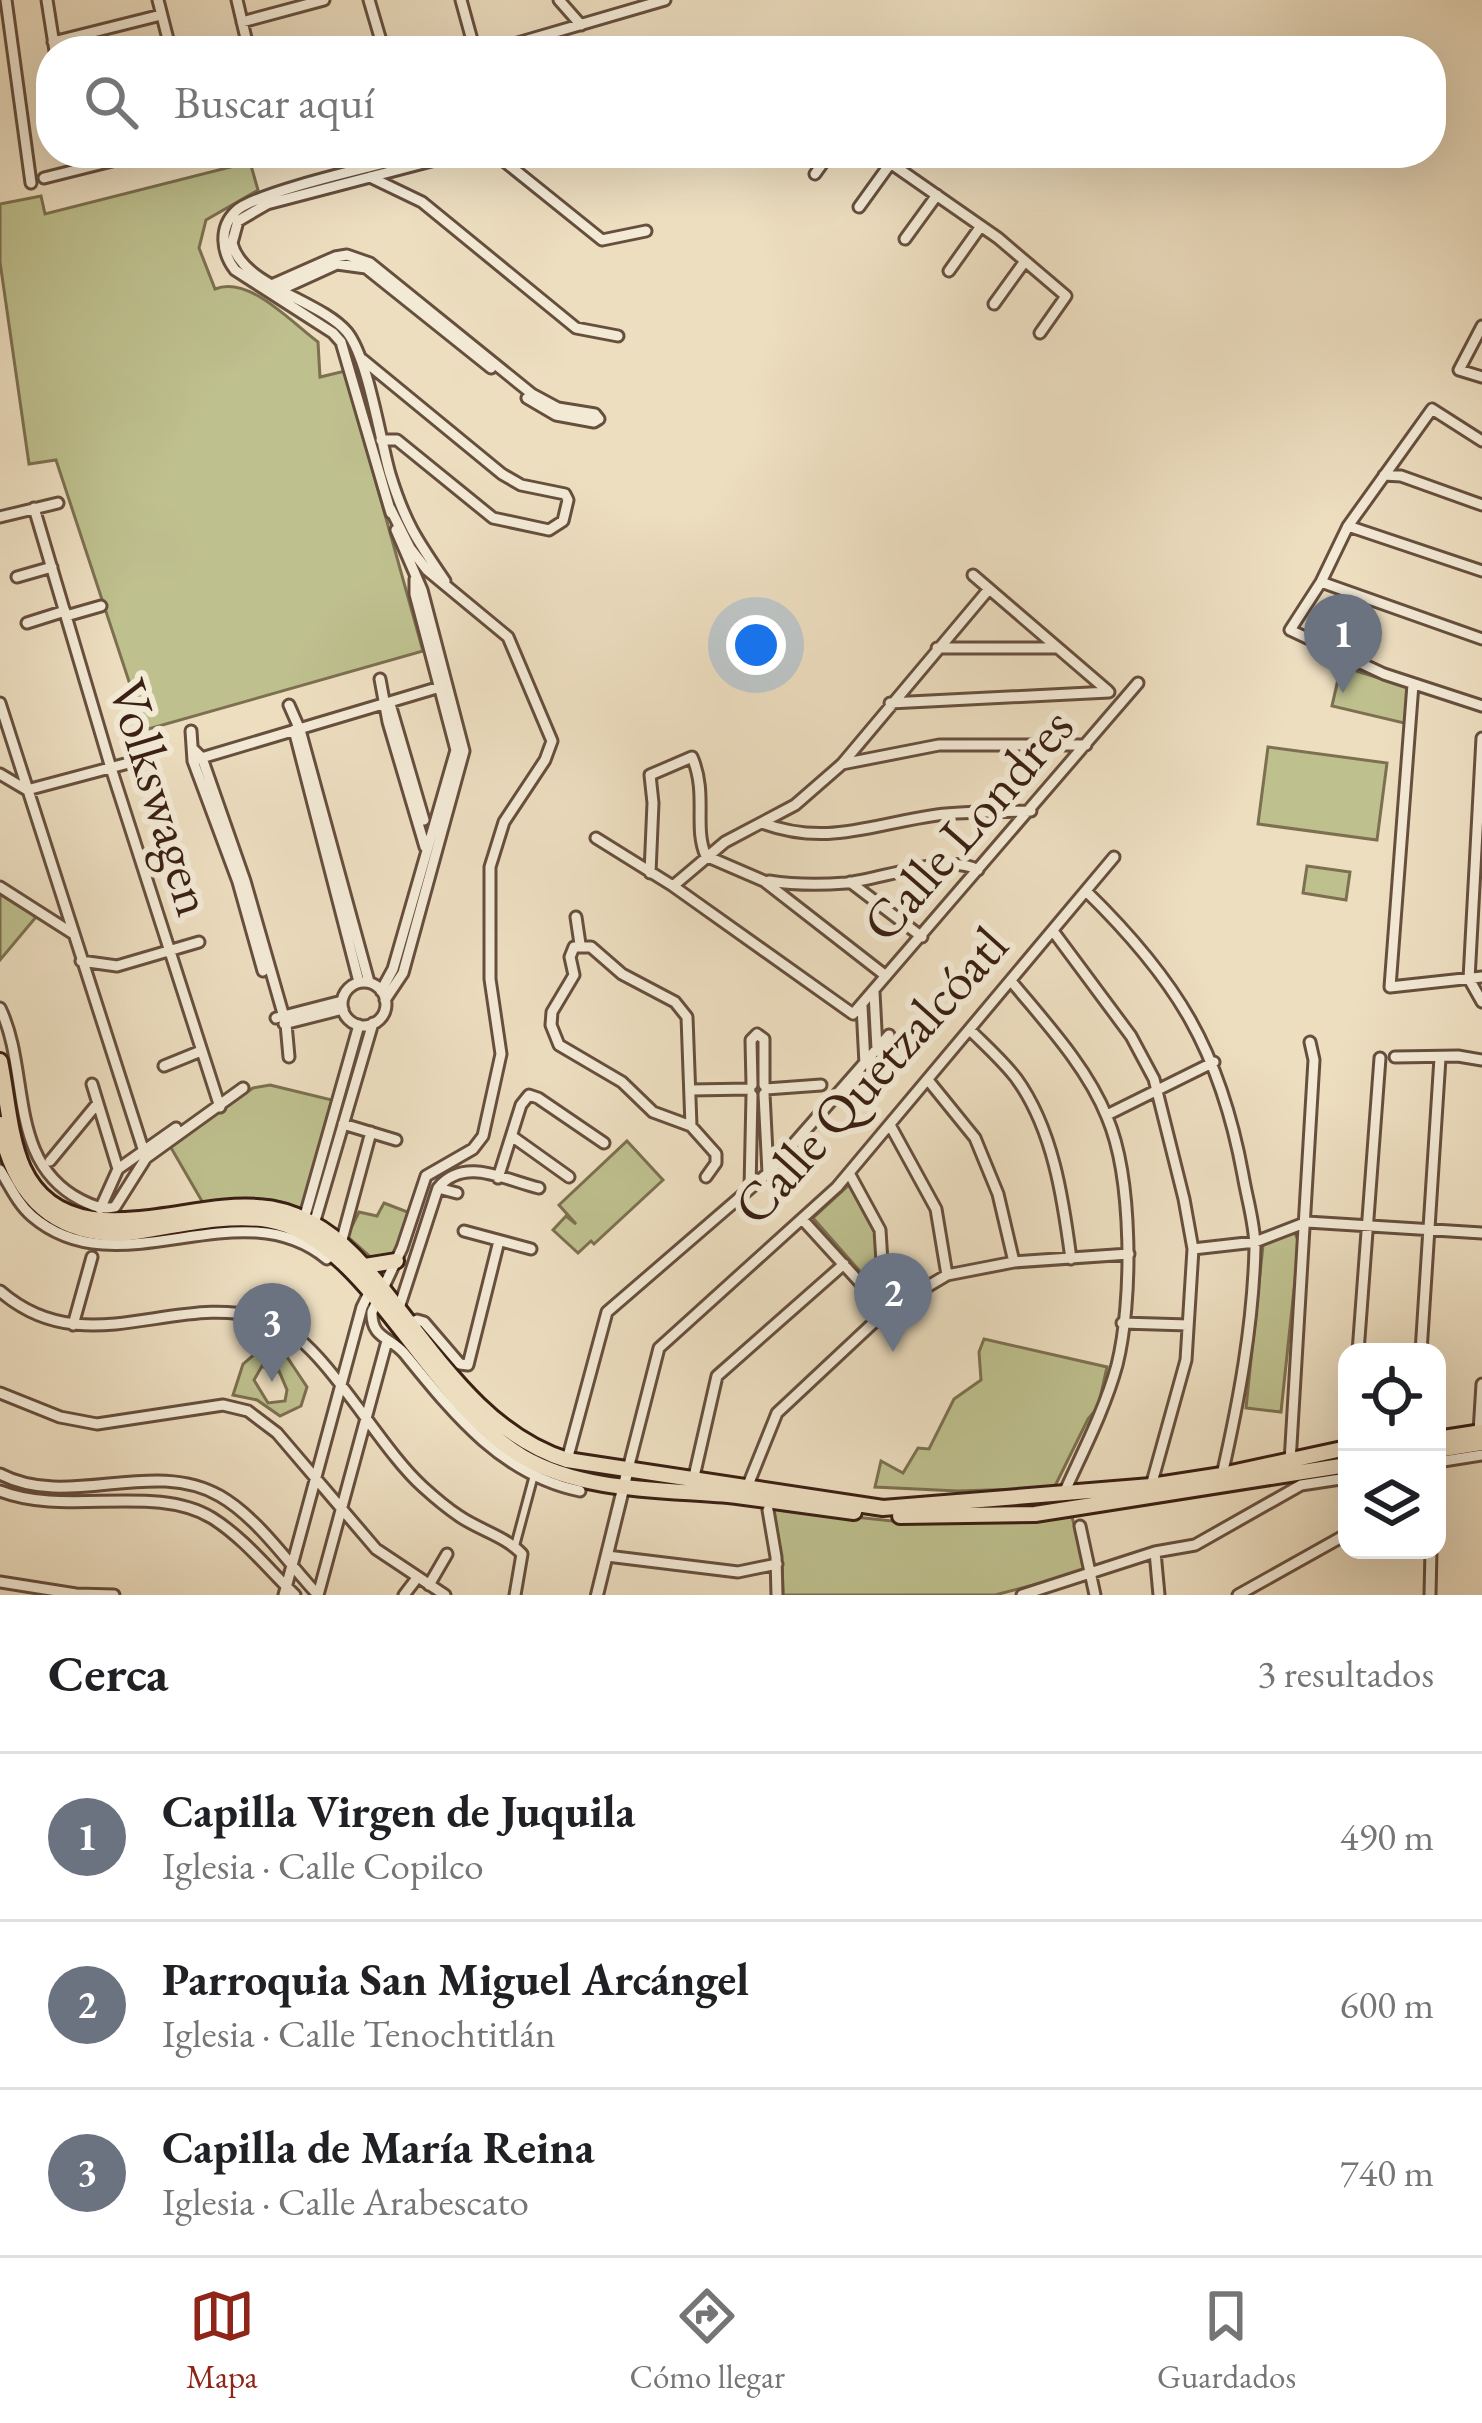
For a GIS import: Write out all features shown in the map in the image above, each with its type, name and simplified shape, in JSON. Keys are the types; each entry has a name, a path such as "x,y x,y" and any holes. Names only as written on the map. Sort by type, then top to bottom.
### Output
{"main road":[{"path":"0,1061 22,1166 36,1187 62,1207 100,1221 257,1207 311,1214 365,1266 376,1291"},
{"path":"0,1124 17,1181 34,1202 72,1226 123,1234 241,1219 288,1225 330,1249 376,1291 394,1313 399,1332 463,1408 507,1447 553,1472 625,1486 882,1516 1036,1514 1338,1466"},
{"path":"365,1266 393,1266"},
{"path":"399,1332 500,1424 530,1445 567,1460 884,1508 1150,1486 1338,1450"},
{"path":"1446,1439 1481,1437"},
{"path":"1446,1447 1481,1437"}],"street":[{"path":"5,0 31,183"},
{"path":"47,0 52,36"},
{"path":"158,0 167,36"},
{"path":"237,0 245,36"},
{"path":"242,22 324,0"},
{"path":"368,0 379,36"},
{"path":"461,0 471,36"},
{"path":"559,0 581,25"},
{"path":"542,36 665,0"},
{"path":"87,36 161,14"},
{"path":"0,58 14,56"},
{"path":"44,178 84,168"},
{"path":"285,1591 341,1387 376,1291 393,1266 426,1176 478,1144 500,1061 490,979 490,867 504,822 545,760 552,741 505,632 419,562 395,506 359,356 349,334 235,270 226,259 224,234 236,210 266,196 369,168"},
{"path":"311,1214 373,1023 383,1014 383,995 403,973 456,750 444,686 415,594 395,506 346,353 333,333 242,263 235,254 232,232 238,221 267,204 404,168"},
{"path":"513,168 602,240 646,231"},
{"path":"815,174 819,168"},
{"path":"860,206 887,168"},
{"path":"896,168 981,226 1066,296 1040,332"},
{"path":"370,177 422,202 576,328 618,337"},
{"path":"905,239 937,195"},
{"path":"950,271 981,226"},
{"path":"346,255 370,263 546,404 599,418 593,422 544,410 366,268 337,264 273,290 335,257 346,255"},
{"path":"994,304 1024,261"},
{"path":"1482,326 1459,370 1482,377"},
{"path":"359,356 511,481 565,494 568,500 558,527 530,529 493,518 397,440 381,440"},
{"path":"367,386 388,381"},
{"path":"1482,441 1432,409 1348,526 1321,582 1290,630 1413,684 1482,706"},
{"path":"1384,475 1402,476 1482,505"},
{"path":"0,517 58,503"},
{"name":"Volkswagen","path":"34,508 219,1105 144,1153"},
{"path":"1348,526 1482,571"},
{"path":"16,577 52,567"},
{"path":"973,575 1109,692 1114,707"},
{"path":"1321,582 1482,639"},
{"path":"673,886 741,832 795,805 842,764 989,589"},
{"path":"27,623 101,606"},
{"path":"938,648 1059,648"},
{"path":"380,679 432,852"},
{"name":"Calle Londres","path":"858,1010 1138,683"},
{"path":"1413,684 1390,987 1482,977"},
{"path":"196,756 444,686"},
{"path":"890,704 1109,692"},
{"path":"0,703 144,1153 113,1209 100,1209 63,1190 39,1163 0,1008"},
{"path":"387,704 432,852"},
{"path":"289,705 364,982 383,995"},
{"path":"191,731 289,1057"},
{"path":"1482,738 1469,979 1482,1002"},
{"path":"842,764 939,746 1087,745"},
{"path":"650,874 650,775 692,757 703,794 700,837 706,856 764,880 796,885 850,882 958,862 979,870"},
{"path":"0,774 27,790 140,760"},
{"path":"762,823 786,832 827,835 934,815 1030,811"},
{"path":"422,812 442,814"},
{"path":"596,838 858,1010 865,1064"},
{"path":"636,863 650,851"},
{"name":"Calle Quetzalcóatl","path":"628,1469 659,1348 849,1173 1114,857"},
{"path":"764,880 886,976"},
{"path":"850,882 922,937"},
{"path":"790,899 796,885"},
{"path":"0,886 72,934"},
{"path":"1086,892 1130,934 1197,1027 1214,1062 1233,1123 1255,1242 1247,1365 1222,1475"},
{"path":"576,917 580,944"},
{"path":"1053,931 1131,1036 1156,1089 1193,1249 1186,1360 1150,1486"},
{"path":"81,962 116,966 199,942"},
{"path":"580,944 682,1008 690,1025 691,1126"},
{"path":"580,944 571,952 574,975 552,1012 551,1025 560,1045 622,1082 653,1112 691,1126 717,1159 706,1177"},
{"path":"1011,981 1061,1041 1107,1115 1129,1254 1118,1362 1064,1493"},
{"path":"364,982 349,988 342,1005 349,1019 359,1025 373,1023"},
{"path":"874,992 877,1049"},
{"path":"282,1023 342,1005"},
{"path":"311,1214 359,1025"},
{"path":"970,1030 1016,1079 1038,1121 1062,1192 1071,1259"},
{"path":"750,1188 751,1040 758,1034 764,1040 768,1173"},
{"path":"567,1460 607,1312 768,1173 889,1035"},
{"path":"1291,1462 1307,1222 1314,1060 1310,1042"},
{"path":"164,1066 201,1051"},
{"path":"1359,1343 1380,1058"},
{"path":"1395,1058 1482,1060"},
{"path":"1421,1343 1440,1058"},
{"path":"1107,1115 1214,1062"},
{"path":"928,1080 974,1138 998,1194 1014,1262"},
{"path":"691,1090 751,1090 759,1082 765,1089"},
{"path":"92,1084 118,1169"},
{"path":"765,1089 821,1085"},
{"path":"498,1178 521,1105 529,1095 604,1143"},
{"path":"50,1161 97,1104"},
{"path":"343,1124 396,1139"},
{"path":"890,1124 936,1209 947,1275"},
{"path":"341,1243 370,1132"},
{"path":"512,1137 569,1178"},
{"path":"100,1209 118,1169 144,1153"},
{"path":"394,1313 438,1188 462,1169 539,1188"},
{"path":"0,1170 32,1216 68,1238 134,1244 255,1230 287,1234 327,1259"},
{"path":"849,1173 880,1230 885,1311"},
{"path":"438,1188 457,1193"},
{"path":"802,1219 885,1311"},
{"path":"1193,1249 1255,1242 1307,1222 1482,1233"},
{"path":"464,1231 531,1249"},
{"path":"318,1595 365,1423 399,1332 416,1320 424,1322 460,1364 468,1365 499,1241"},
{"path":"748,1485 777,1413 885,1311 947,1275 1014,1262 1129,1254"},
{"path":"74,1325 92,1257"},
{"path":"694,1481 717,1376 844,1264"},
{"path":"0,1291 37,1315 74,1325 104,1328 216,1314 249,1316 283,1326 309,1348 365,1423 423,1488 458,1516 515,1546 524,1561 515,1595"},
{"path":"376,1291 372,1323 399,1332"},
{"path":"1122,1323 1188,1325"},
{"path":"399,1332 398,1346 465,1426 534,1475 580,1490"},
{"path":"1481,1437 1482,1384"},
{"path":"0,1393 60,1417 97,1424 210,1407 236,1407 257,1416 376,1549 445,1595"},
{"path":"1446,1461 1482,1455"},
{"path":"597,1595 628,1469"},
{"path":"0,1474 38,1488 140,1482 196,1485 240,1509 318,1595"},
{"path":"515,1546 534,1475"},
{"path":"1022,1595 1155,1552 1195,1545 1301,1485 1338,1479"},
{"path":"185,1508 196,1485"},
{"path":"0,1492 30,1501 185,1508 209,1516 285,1591 295,1595"},
{"path":"209,1516 221,1497"},
{"path":"768,1510 777,1595"},
{"path":"1080,1526 1095,1595"},
{"path":"1238,1595 1338,1539"},
{"path":"1155,1552 1159,1595"},
{"path":"429,1585 447,1554"},
{"path":"607,1556 738,1572 776,1564"},
{"path":"1430,1595 1431,1559"},
{"path":"404,1595 417,1578"},
{"path":"0,1582 114,1595"}],"green space":[{"path":"226,168 252,168 258,190 206,220 199,248 215,289 228,286 256,295 318,342 320,377 345,371 423,651 145,730 56,460 29,464 0,262 0,204 41,196 45,214"},
{"path":"1341,666 1410,688 1408,724 1332,706"},
{"path":"1268,747 1387,763 1377,840 1258,824"},
{"path":"1307,866 1350,872 1346,900 1303,893"},
{"path":"0,892 36,917 0,960"},
{"path":"270,1085 332,1100 302,1209 266,1199 203,1203 170,1146 253,1088"},
{"path":"627,1141 663,1180 578,1253 553,1230 566,1216 576,1224 559,1205"},
{"path":"849,1185 875,1233 880,1294 813,1218"},
{"path":"384,1203 410,1213 399,1252 388,1262 374,1260 347,1236 359,1212 377,1216"},
{"path":"1293,1229 1299,1242 1281,1412 1246,1408 1263,1245"},
{"path":"984,1339 1107,1367 1098,1407 1054,1488 875,1487 881,1461 903,1473 918,1448 929,1449 954,1399 981,1380 979,1352"},
{"path":"256,1353 285,1354 307,1387 301,1406 280,1416 257,1400 233,1395 243,1364","holes":["262,1366 279,1371 287,1390 285,1401 268,1403 254,1380"]},
{"path":"771,1508 911,1523 1072,1517 1087,1571 995,1595 783,1595"}],"place":[{"name":"Capilla Virgen de Juquila","path":"1343,693"},
{"name":"Parroquia San Miguel Arcángel","path":"893,1352"},
{"name":"Capilla de María Reina","path":"272,1382"}]}
